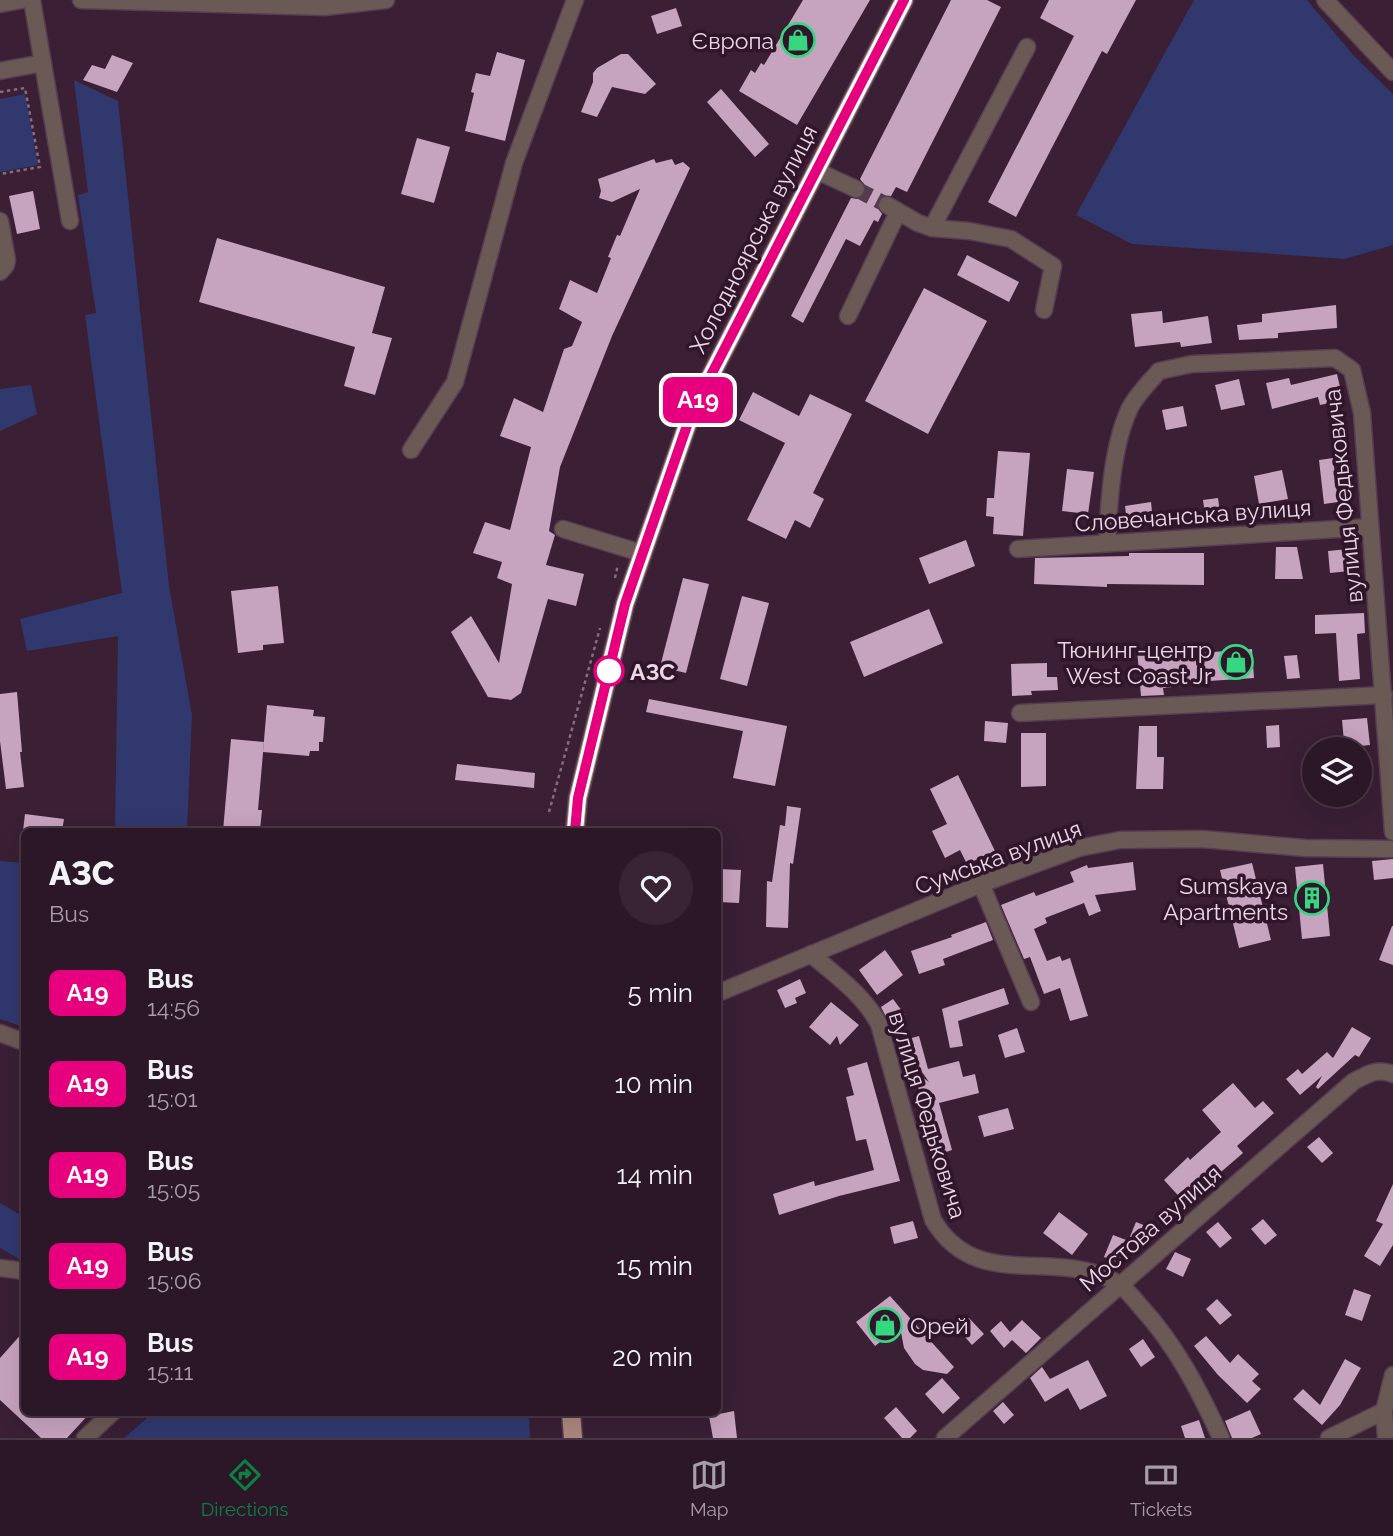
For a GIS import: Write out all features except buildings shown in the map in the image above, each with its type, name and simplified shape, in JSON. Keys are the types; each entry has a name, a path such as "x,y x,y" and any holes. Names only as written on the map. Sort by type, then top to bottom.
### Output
{"main road":[{"name":"Холодноярська вулиця","path":"575,828 578,798 625,604 691,414 904,0"},
{"path":"571,1416 573,1438"}],"street":[{"path":"0,4 22,0"},
{"path":"32,0 70,221"},
{"path":"81,0 324,7 386,0"},
{"path":"411,450 455,382 514,163 575,0"},
{"path":"1325,0 1393,72"},
{"path":"932,228 1027,47"},
{"path":"0,71 43,63"},
{"path":"815,170 856,189"},
{"path":"848,316 892,209 932,228 969,231 1011,239 1054,265 1044,310"},
{"path":"0,221 7,260 0,272"},
{"name":"вулиця Федьковича","path":"1107,543 1117,452 1129,408 1158,371 1192,364 1335,358 1352,370 1362,413 1393,832"},
{"name":"Словечанська вулиця","path":"1018,549 1370,527"},
{"path":"563,529 641,553"},
{"path":"1020,713 1384,695"},
{"name":"Сумська вулиця","path":"721,992 981,884 1079,848 1120,839 1202,839 1305,848 1393,849"},
{"path":"981,884 1031,1002"},
{"name":"вулиця Федьковича","path":"811,954 858,993 879,1024 933,1220 943,1237 958,1251 972,1258 1031,1266 1073,1267 1097,1273 1120,1284 1172,1344 1221,1438"},
{"path":"0,1033 21,1041"},
{"name":"Мостова вулиця","path":"945,1438 1353,1082 1371,1071 1393,1074"},
{"path":"0,1268 21,1271"},
{"path":"1386,1438 1384,1411 1393,1375"},
{"path":"1329,1438 1384,1411"},
{"path":"85,1438 109,1416"}],"path":[{"path":"0,92 25,88 40,167 0,174"},
{"path":"612,586 623,548"},
{"path":"550,812 601,624"}],"shaded area":[{"path":"1194,0 1307,0 1354,56 1393,94 1393,245 1345,259 1132,244 1076,215"},
{"path":"74,80 118,101 169,586 192,715 187,828 115,828 118,636 27,651 20,619 122,593 85,315 96,313 78,195 88,192"},
{"path":"25,94 38,165 0,172 0,99"},
{"path":"31,385 37,414 0,431 0,389"},
{"path":"0,861 21,863 21,1026 0,1019"},
{"path":"0,1203 21,1215 21,1260 0,1248"},
{"path":"149,1416 529,1416 530,1438 124,1438"}],"tunnel":[{"path":"856,189 887,205"}],"bus line":[{"name":"А19","path":"575,828 578,798 625,604 691,414 904,0"}],"place":[{"name":"Європа","path":"798,40"},
{"name":"Тюнинг-центр West Coast Jr","path":"1236,662"},
{"name":"АЗС","path":"609,671"},
{"name":"Sumskaya Apartments","path":"1312,898"},
{"name":"Орей","path":"885,1325"}]}
